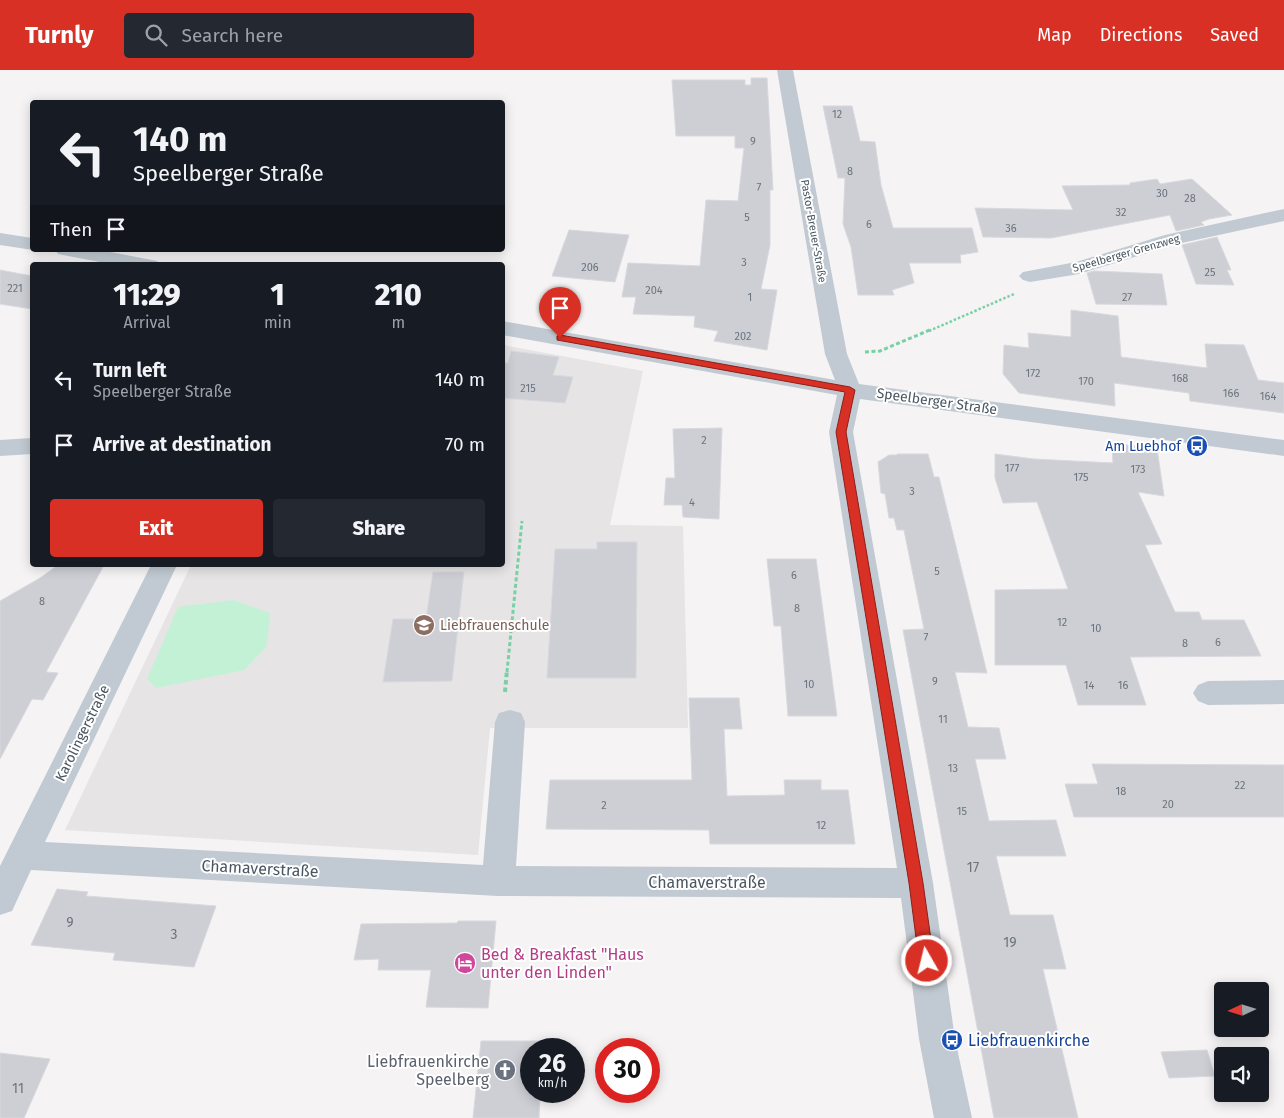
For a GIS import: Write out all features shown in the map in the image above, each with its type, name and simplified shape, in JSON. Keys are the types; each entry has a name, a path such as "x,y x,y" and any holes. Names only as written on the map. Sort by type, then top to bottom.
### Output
{"street":[{"name":"Pastor-Breuer-Straße","path":"785,70 836,354 850,390"},
{"name":"Speelberger Grenzweg","path":"1030,276 1080,268 1172,239 1284,215"},
{"path":"0,238 30,244"},
{"path":"76,252 133,262"},
{"name":"Speelberger Straße","path":"505,329 850,390 1284,448"},
{"path":"850,390 841,432 916,883 937,1039 952,1118"},
{"path":"0,448 30,446"},
{"name":"Karolingerstraße","path":"0,900 163,567"},
{"path":"1208,693 1284,692"},
{"path":"498,881 510,722"},
{"name":"Chamaverstraße","path":"22,855 498,881 916,883"}],"path":[{"path":"836,354 880,351 1010,297 1030,276"},
{"path":"510,722 502,715 522,522"}],"shaded area":[{"name":"Liebfrauenschule","path":"505,345 643,371 610,525 683,526 688,728 490,728 478,855 65,830 190,567 505,567"}],"green space":[{"path":"233,600 270,613 267,646 244,670 156,688 147,679 178,607"}],"building":[{"path":"751,78 767,78 773,190 770,190 770,245 761,289 777,290 767,350 714,341 718,331 694,327 695,316 633,314 636,297 622,297 628,263 700,266 706,200 738,201 744,148 735,148 735,136 676,136 672,80 745,80 745,85 751,85"},
{"path":"823,106 852,106 860,141 875,142 881,185 893,228 972,228 978,252 960,255 961,263 909,263 914,283 892,290 894,295 858,295 851,247 843,224 845,178 838,178"},
{"path":"1157,179 1160,184 1192,179 1232,215 1209,219 1201,222 1204,225 1176,231 1170,215 1051,238 983,237 975,208 1073,210 1062,186 1130,185 1130,183"},
{"path":"569,230 629,235 615,282 552,276"},
{"path":"1217,237 1231,270 1227,270 1234,285 1196,284 1182,245"},
{"path":"0,270 30,276 30,309 0,304"},
{"path":"1094,271 1162,274 1167,305 1096,304 1087,273"},
{"path":"1071,310 1118,316 1121,357 1207,368 1205,344 1244,345 1258,380 1284,383 1284,413 1190,401 1189,393 1114,383 1115,406 1019,393 1003,374 1004,345 1029,348 1028,333 1071,337"},
{"path":"511,351 559,357 553,375 573,377 565,403 505,398 505,363 508,363"},
{"path":"722,428 719,519 683,517 682,505 664,505 666,478 675,478 673,429"},
{"path":"1112,443 1157,449 1164,496 1138,492 1162,544 1145,545 1175,612 1199,612 1202,620 1244,620 1261,656 1130,657 1146,705 1078,705 1066,665 995,665 995,590 1068,589 1037,502 1003,503 995,478 995,454 1034,459 1113,463"},
{"path":"928,454 934,477 939,477 987,673 955,672 968,727 999,728 1006,759 975,759 989,821 1056,820 1066,856 996,856 1010,915 1053,915 1066,969 1043,969 1078,1118 994,1118 903,630 924,629 904,530 897,530 894,518 889,518 885,494 881,493 878,462 889,455"},
{"path":"597,542 637,542 636,678 547,678 555,549 597,549"},
{"path":"767,559 816,559 837,716 788,716 781,626 774,626"},
{"path":"55,567 103,567 46,672 58,673 43,700 32,699 0,759 0,601"},
{"path":"433,572 464,572 452,681 383,682 393,619 426,619"},
{"path":"689,698 739,698 742,729 724,729 727,796 785,795 784,780 821,780 821,790 848,790 855,844 710,844 709,830 546,829 550,780 692,780"},
{"path":"1092,764 1284,765 1284,817 1074,817 1065,784 1098,784"},
{"path":"57,889 88,892 86,896 216,906 194,967 113,960 115,953 31,945"},
{"path":"458,921 496,921 488,1008 426,1007 431,970 378,970 379,959 354,960 361,924 457,923"},
{"name":"Liebfrauenkirche Speelberg","path":"481,1041 520,1041 520,1103 540,1103 539,1118 473,1118"},
{"path":"1207,1050 1214,1076 1169,1078 1161,1052"},
{"path":"0,1053 50,1059 24,1118 0,1118"}],"place":[{"name":"Am Luebhof","path":"1197,446"},
{"name":"Liebfrauenschule","path":"424,625"},
{"name":"Bed & Breakfast \"Haus unter den Linden\"","path":"465,963"},
{"name":"Liebfrauenkirche","path":"952,1040"},
{"name":"Liebfrauenkirche Speelberg","path":"505,1070"}],"route":[{"path":"560,338 850,390 841,432 916,883 927,961"}]}
